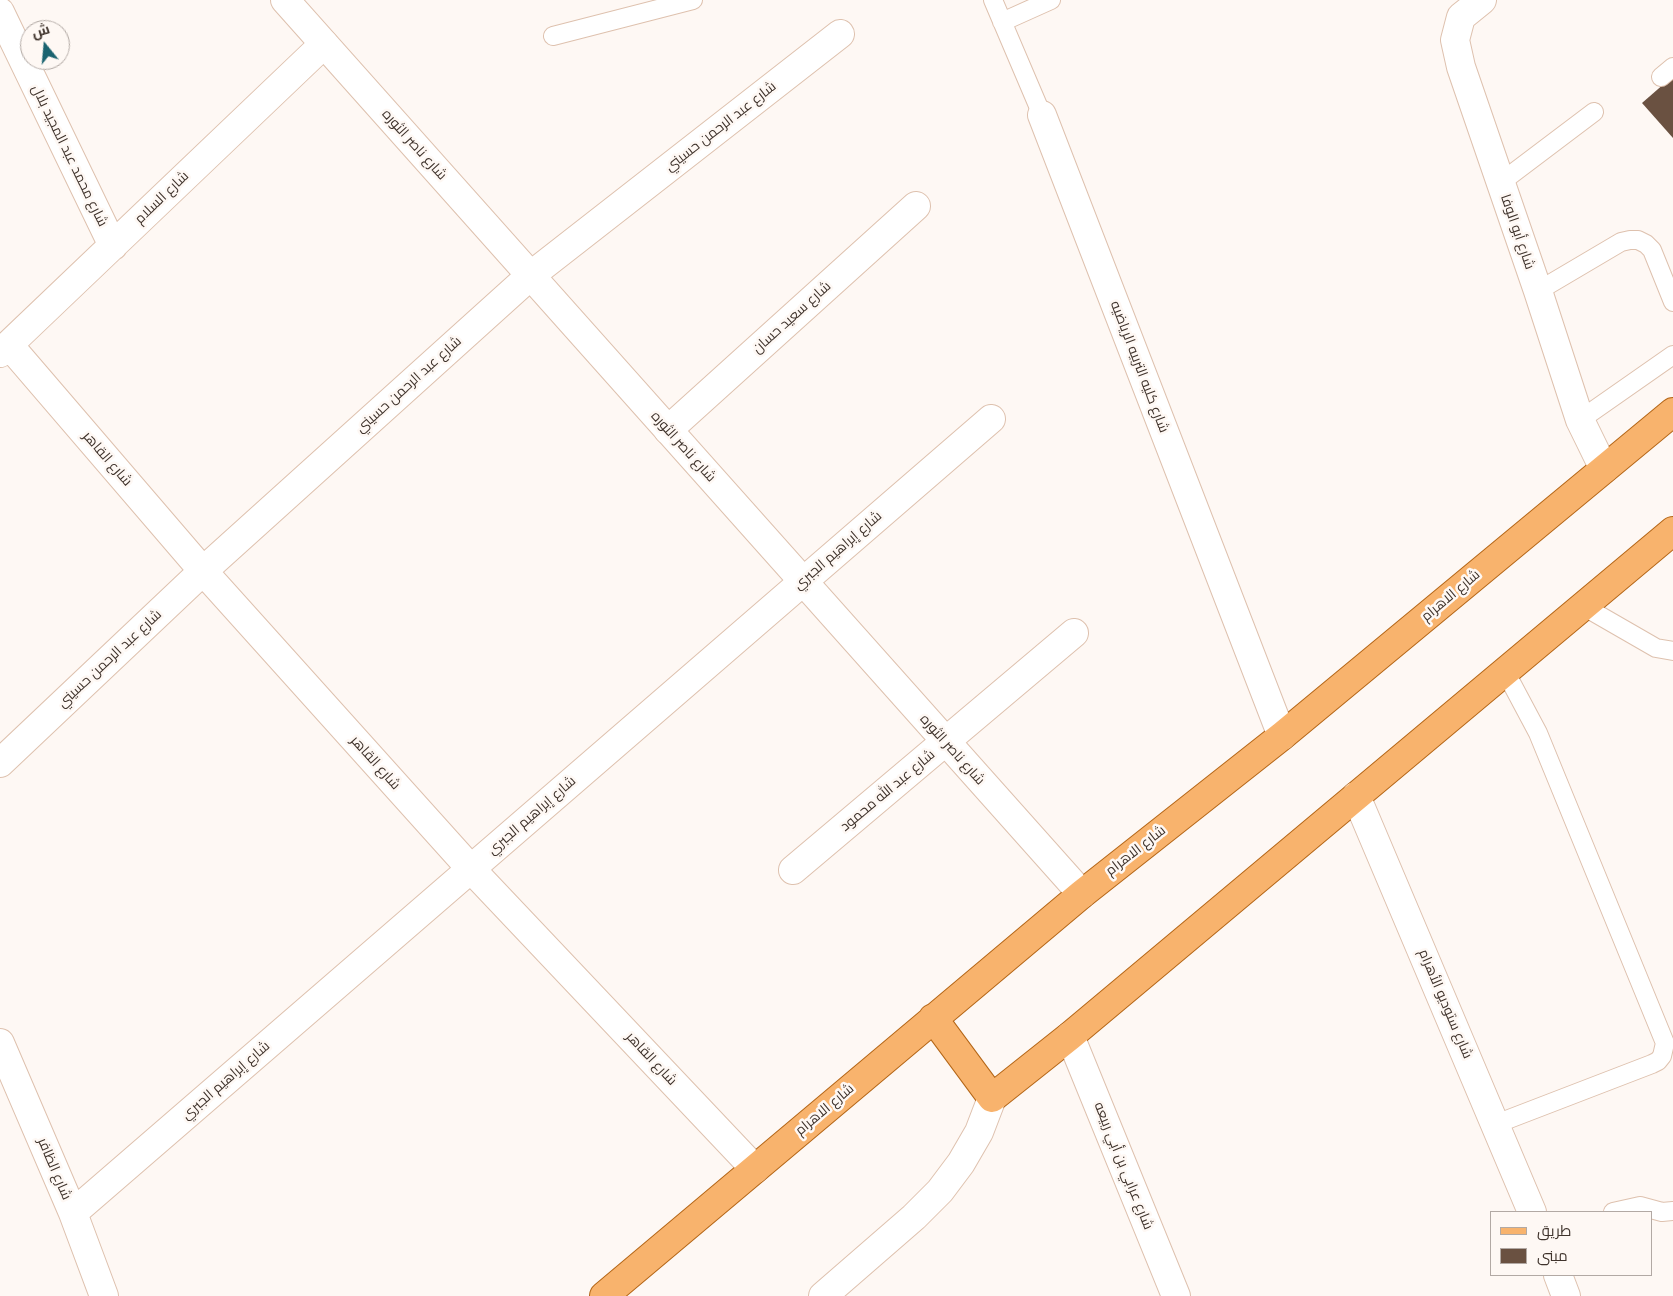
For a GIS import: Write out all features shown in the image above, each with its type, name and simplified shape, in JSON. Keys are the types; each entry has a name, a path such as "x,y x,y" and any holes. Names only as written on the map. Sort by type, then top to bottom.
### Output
{"main road":[{"name":"شارع الاهرام","path":"604,1296 1082,894 1282,736 1673,412"},
{"path":"933,1018 992,1098 1070,1036 1673,531"}],"street":[{"name":"شارع ناصر الثوره","path":"285,0 1082,894"},
{"name":"شارع أبو الوفا","path":"1482,0 1461,17 1455,40 1462,67 1580,420 1604,468"},
{"name":"شارع محمد عبد المجيد بلال","path":"0,12 113,246"},
{"name":"شارع عبد الرحمن حسيني","path":"0,763 203,571 530,276 840,34"},
{"name":"شارع السلام","path":"4,349 324,44"},
{"name":"شارع كليه التربيه الرياضيه","path":"1042,115 1282,736"},
{"name":"شارع سعيد حسان","path":"668,430 916,206"},
{"name":"شارع القاهر","path":"4,349 471,869 755,1169"},
{"name":"شارع إبراهيم الجبري","path":"73,1214 991,419"},
{"name":"شارع عبد الله محمود","path":"793,870 946,743 1074,633"},
{"name":"شارع ستوديو الأهرام","path":"1356,796 1532,1211"},
{"name":"شارع عرابي بن أبي ربيعه","path":"1070,1036 1176,1296"},
{"name":"شارع الظافر","path":"0,1043 73,1214 104,1296"},
{"path":"823,1296 940,1192 961,1163 979,1132 992,1098"},
{"path":"1558,1276 1566,1296"}],"lane":[{"path":"553,36 693,0"},
{"name":"شارع كليه التربيه الرياضيه","path":"993,0 1042,115"},
{"path":"1002,22 1050,0"},
{"path":"1500,183 1594,112"},
{"path":"1538,291 1621,242 1638,240 1652,250 1673,302"},
{"path":"1580,420 1673,355"},
{"path":"1583,606 1656,648 1673,651"},
{"path":"1496,1124 1658,1061 1665,1050 1665,1043 1538,733 1505,671"},
{"path":"1618,1211 1640,1206 1662,1212 1673,1211"}],"building":[{"path":"1673,76 1673,138 1642,103"}]}
